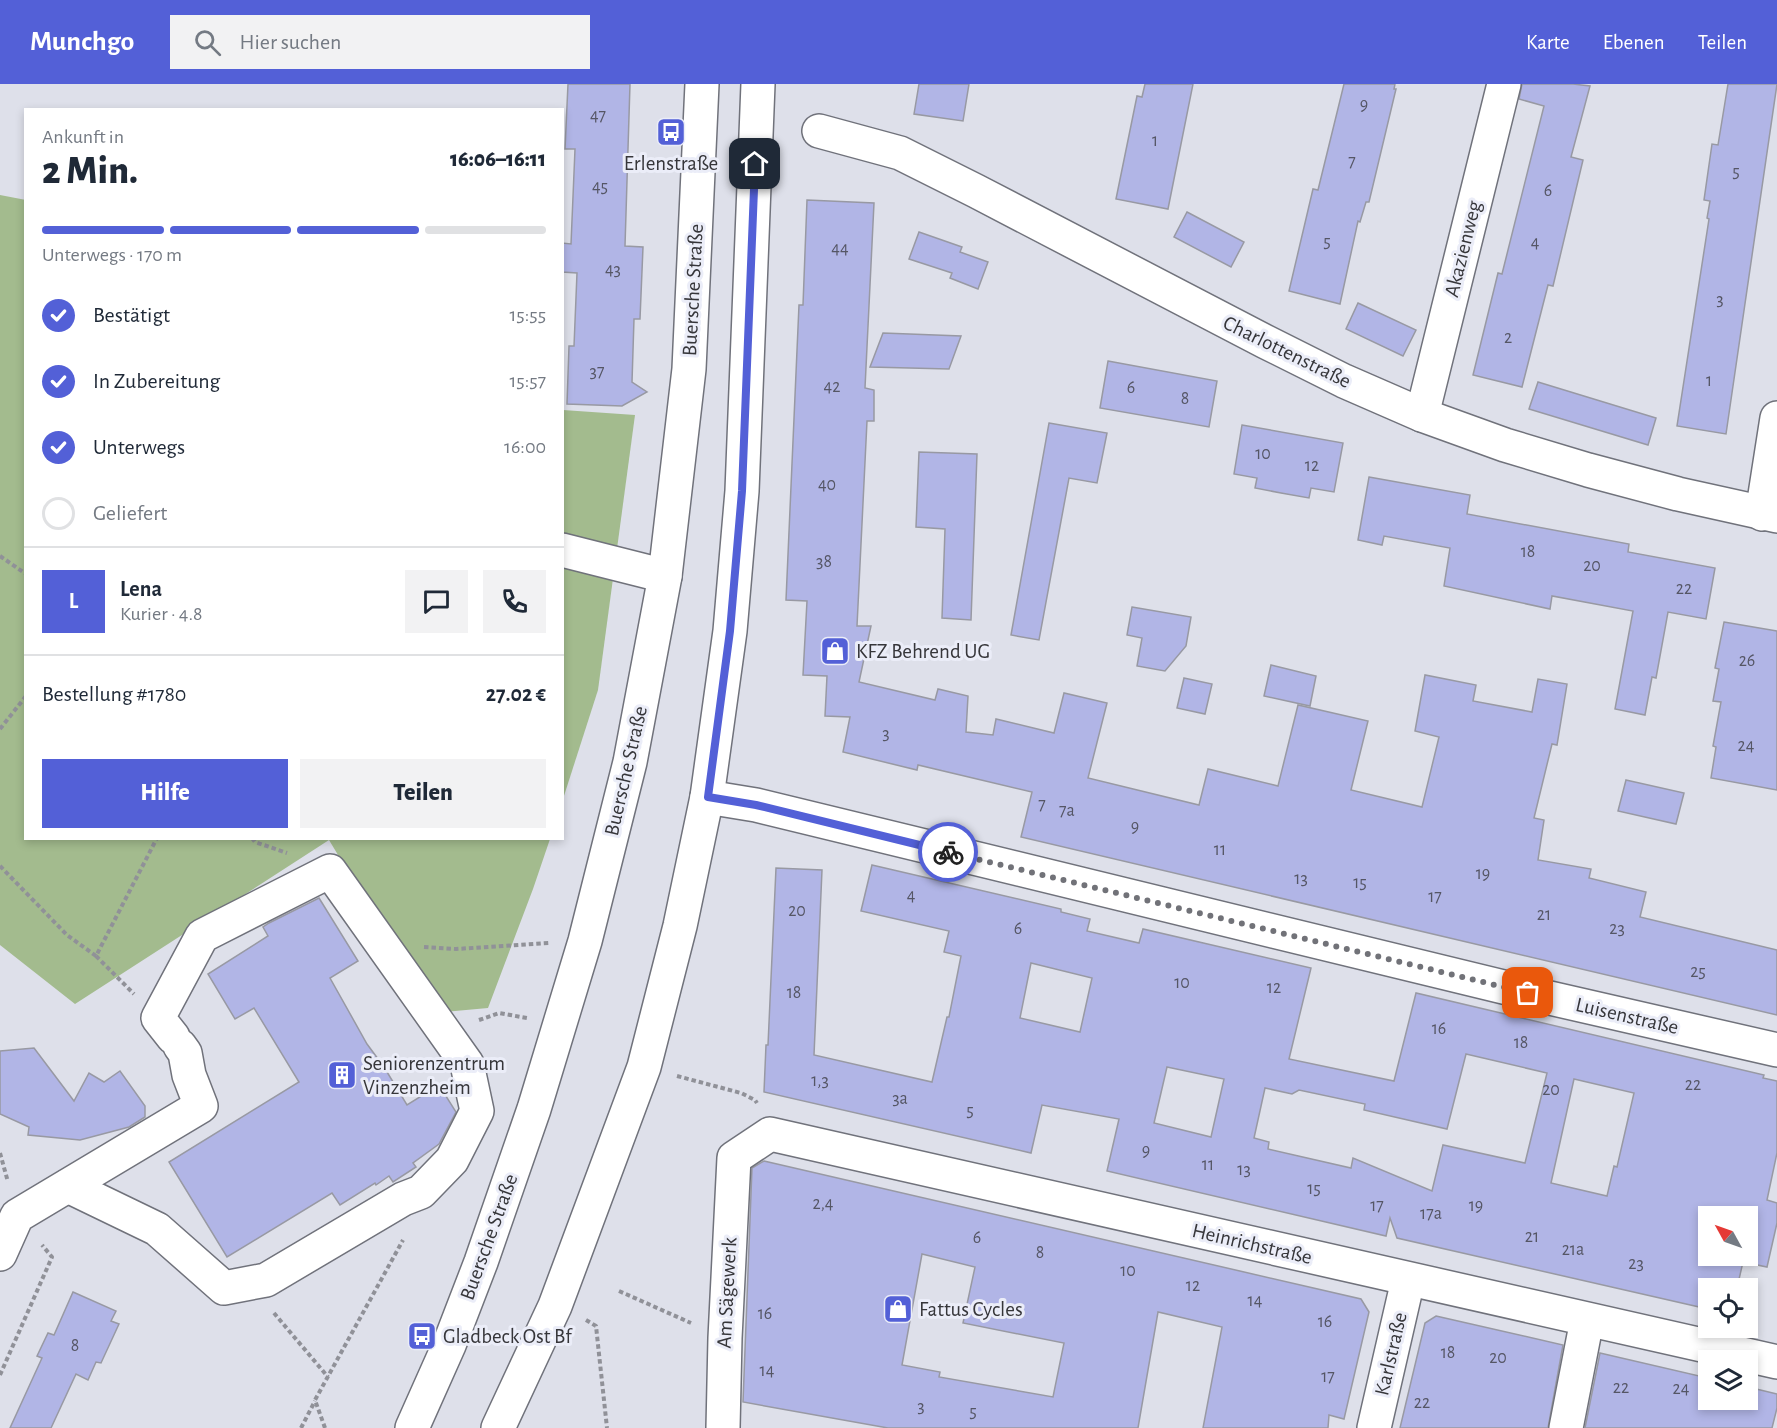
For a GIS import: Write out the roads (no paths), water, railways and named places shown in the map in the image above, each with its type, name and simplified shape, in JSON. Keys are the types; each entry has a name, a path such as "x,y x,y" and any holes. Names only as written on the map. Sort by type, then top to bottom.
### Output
{"street":[{"name":"Buersche Straße","path":"412,1428 449,1346 482,1262 534,1109 585,941 630,762 665,576 689,369 702,84"},
{"path":"498,1428 555,1306 644,1067 680,926 708,797 730,631 742,491 758,84"},
{"name":"Akazienweg","path":"1422,415 1504,84"},
{"name":"Charlottenstraße","path":"819,131 900,153 1276,347 1344,381 1422,415 1505,445 1588,470 1770,515"},
{"path":"1770,515 1777,418"},
{"path":"564,551 665,576"},
{"name":"Luisenstraße","path":"708,797 756,805 1528,993 1777,1050"},
{"path":"0,1254 17,1216 201,1106 189,1075 185,1053 170,1034 202,936 330,871 467,1065 477,1112 452,1160 422,1192 403,1199 266,1280 224,1288 157,1229 68,1186"},
{"name":"Heinrichstraße","path":"734,1158 770,1134 1777,1362"},
{"name":"Am Sägewerk","path":"723,1428 734,1158"},
{"name":"Karlstraße","path":"1374,1428 1408,1280"},
{"path":"1566,1428 1587,1320"}],"place":[{"name":"Erlenstraße","path":"671,132"},
{"name":"KFZ Behrend UG","path":"835,651"},
{"name":"Seniorenzentrum Vinzenzheim","path":"342,1075"},
{"name":"Fattus Cycles","path":"898,1309"},
{"name":"Gladbeck Ost Bf","path":"422,1336"}]}
